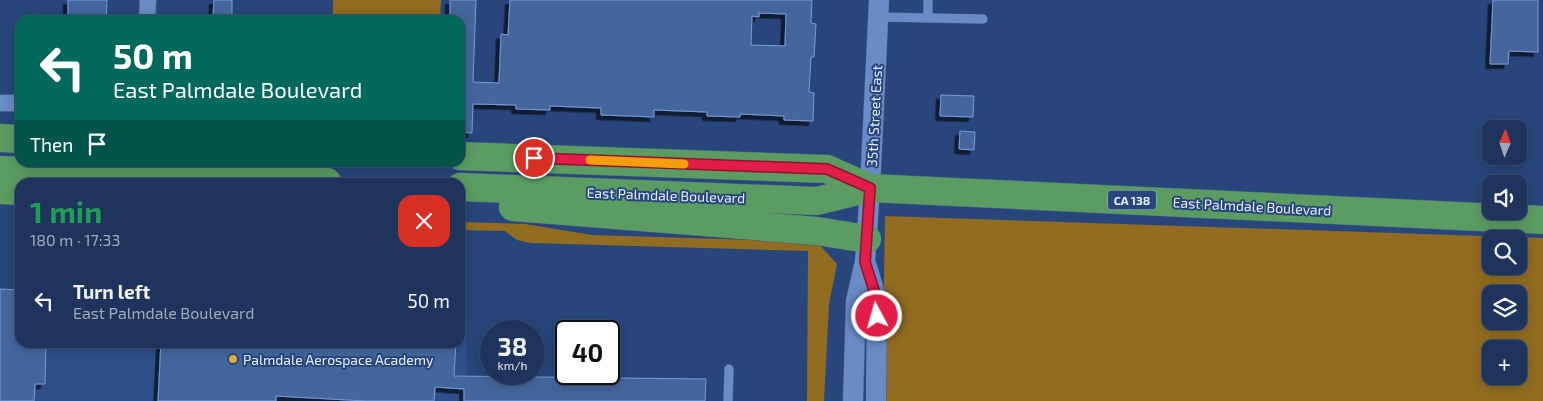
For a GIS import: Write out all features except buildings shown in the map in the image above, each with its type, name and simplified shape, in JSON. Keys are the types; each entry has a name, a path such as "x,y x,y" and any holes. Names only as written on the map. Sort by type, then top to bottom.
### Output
{"highway":[{"path":"0,138 15,139"},
{"name":"East Palmdale Boulevard","path":"465,156 827,169 870,188"},
{"path":"0,170 126,178"},
{"name":"East Palmdale Boulevard","path":"465,188 817,201 870,188 1543,220"},
{"path":"0,190 15,191"},
{"path":"465,199 476,204 817,231 866,251"}],"street":[{"path":"147,15 148,0"},
{"name":"35th Street East","path":"853,401 856,301 866,251 879,8"},
{"path":"0,103 15,103"},
{"name":"35th Street East","path":"866,251 877,300 876,401"}],"lane":[{"path":"928,0 928,18"},
{"path":"879,8 928,18 983,19"},
{"path":"728,401 729,368"}],"shaded area":[{"path":"333,0 441,0 440,15 333,15"},
{"path":"885,216 1482,236 1482,275 1527,275 1527,237 1543,238 1543,401 882,401"},
{"path":"465,222 525,224 592,235 817,242 837,264 829,304 824,401 807,401 808,251 531,243 517,240 505,231 465,230"},
{"name":"Palmdale Aerospace Academy","path":"0,293 15,330 15,348 465,348 465,319 467,319 467,376 480,376 480,385 545,385 545,377 555,377 555,385 620,385 620,378 706,379 705,401 0,401"}],"slow traffic":[{"path":"590,160 684,164"}],"place":[{"name":"Palmdale Aerospace Academy","path":"233,359"}],"route":[{"path":"534,158 827,169 870,188 865,262 877,300 877,316"}]}
